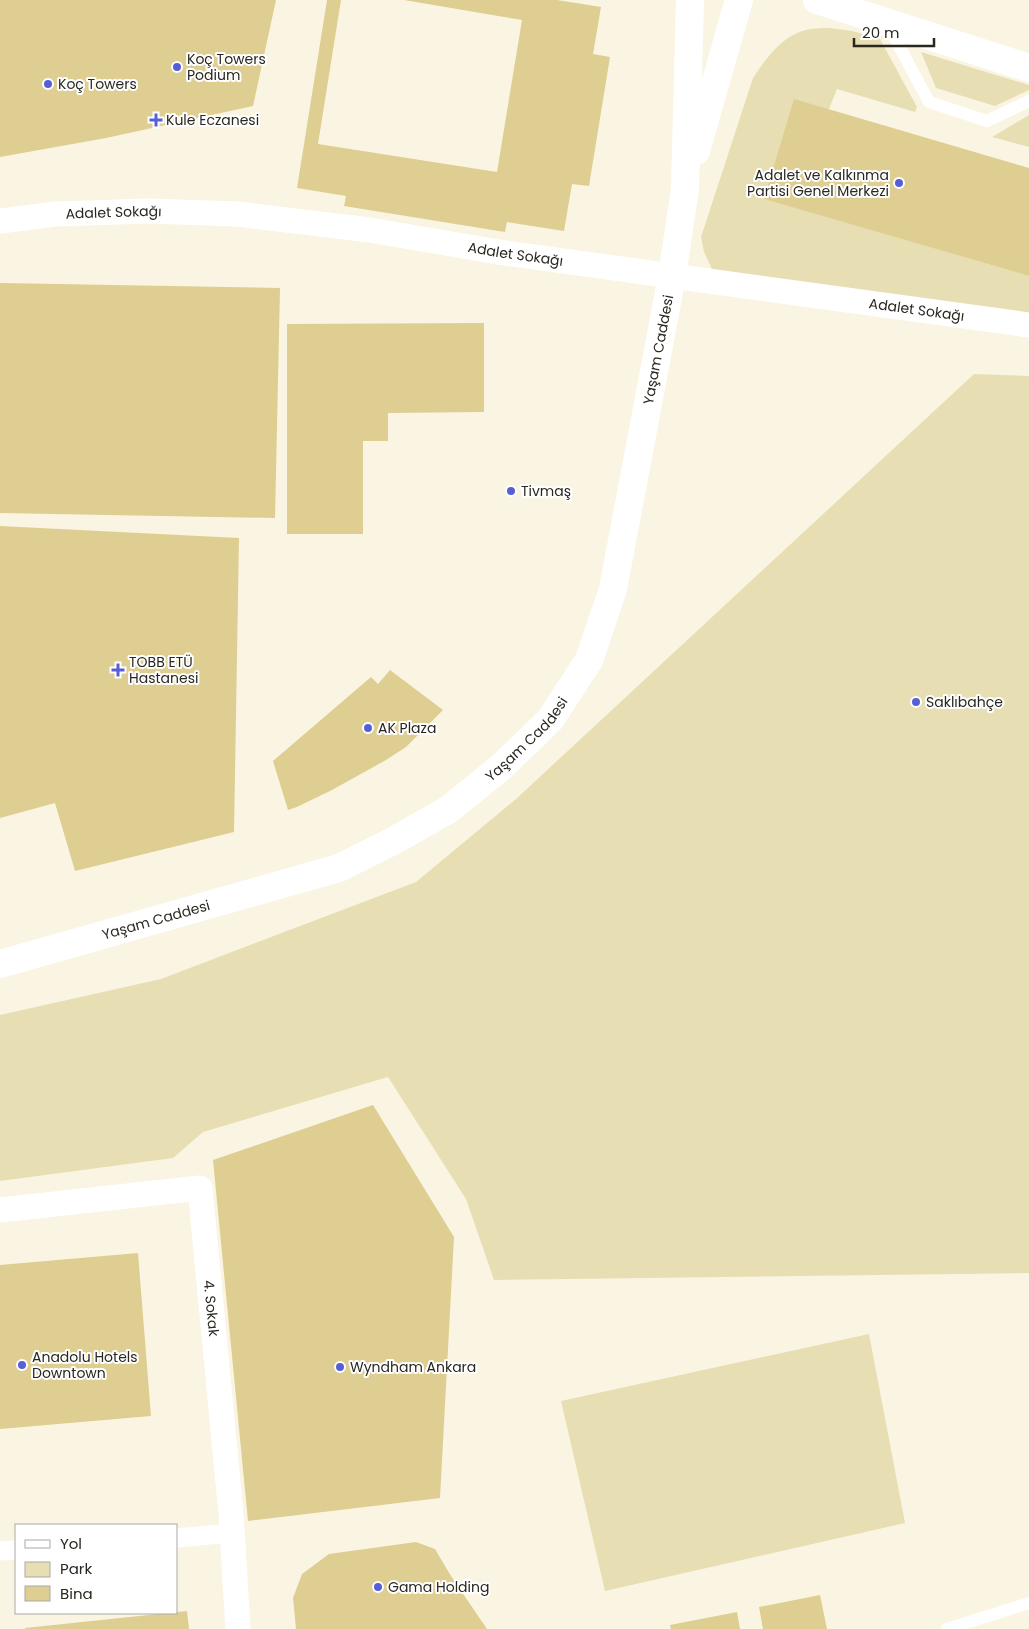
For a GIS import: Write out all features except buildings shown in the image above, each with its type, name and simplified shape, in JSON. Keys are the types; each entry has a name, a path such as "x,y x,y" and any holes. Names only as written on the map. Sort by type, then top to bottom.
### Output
{"street":[{"name":"Yaşam Caddesi","path":"0,964 339,868 393,841 448,810 500,768 550,720 588,660 614,589 672,276 685,189 690,0"},
{"name":"Yaşam Caddesi","path":"685,189 739,0"},
{"path":"816,0 1029,68"},
{"name":"Adalet Sokağı","path":"0,221 56,214 148,211 237,214 370,230 498,252 1029,325"},
{"name":"4. Sokak","path":"0,1210 200,1188 232,1533 238,1629"},
{"path":"178,1538 232,1533"},
{"path":"0,1551 15,1550"}],"lane":[{"path":"887,22 929,102 987,121 1029,101"},
{"path":"947,1629 1029,1603"}],"green space":[{"path":"830,28 852,31 880,39 917,107 915,112 837,89 829,109 765,199 1029,276 1029,313 713,271 704,252 701,237 753,78 770,54 793,35 811,29"},
{"path":"921,52 1029,85 1029,90 995,106 936,88"},
{"path":"1029,115 1029,147 992,137"},
{"path":"974,374 1029,376 1029,1273 494,1280 466,1199 388,1077 203,1132 173,1158 0,1181 0,1015 161,979 416,882 516,799"},
{"path":"869,1334 905,1523 605,1591 561,1401"}],"place":[{"name":"Koç Towers Podium","path":"177,67"},
{"name":"Koç Towers","path":"48,84"},
{"name":"Kule Eczanesi","path":"156,120"},
{"name":"Adalet ve Kalkınma Partisi Genel Merkezi","path":"899,183"},
{"name":"Tivmaş","path":"511,491"},
{"name":"TOBB ETÜ Hastanesi","path":"118,670"},
{"name":"Saklıbahçe","path":"916,702"},
{"name":"AK Plaza","path":"368,728"},
{"name":"Anadolu Hotels Downtown","path":"22,1365"},
{"name":"Wyndham Ankara","path":"340,1367"},
{"name":"Gama Holding","path":"378,1587"}]}
